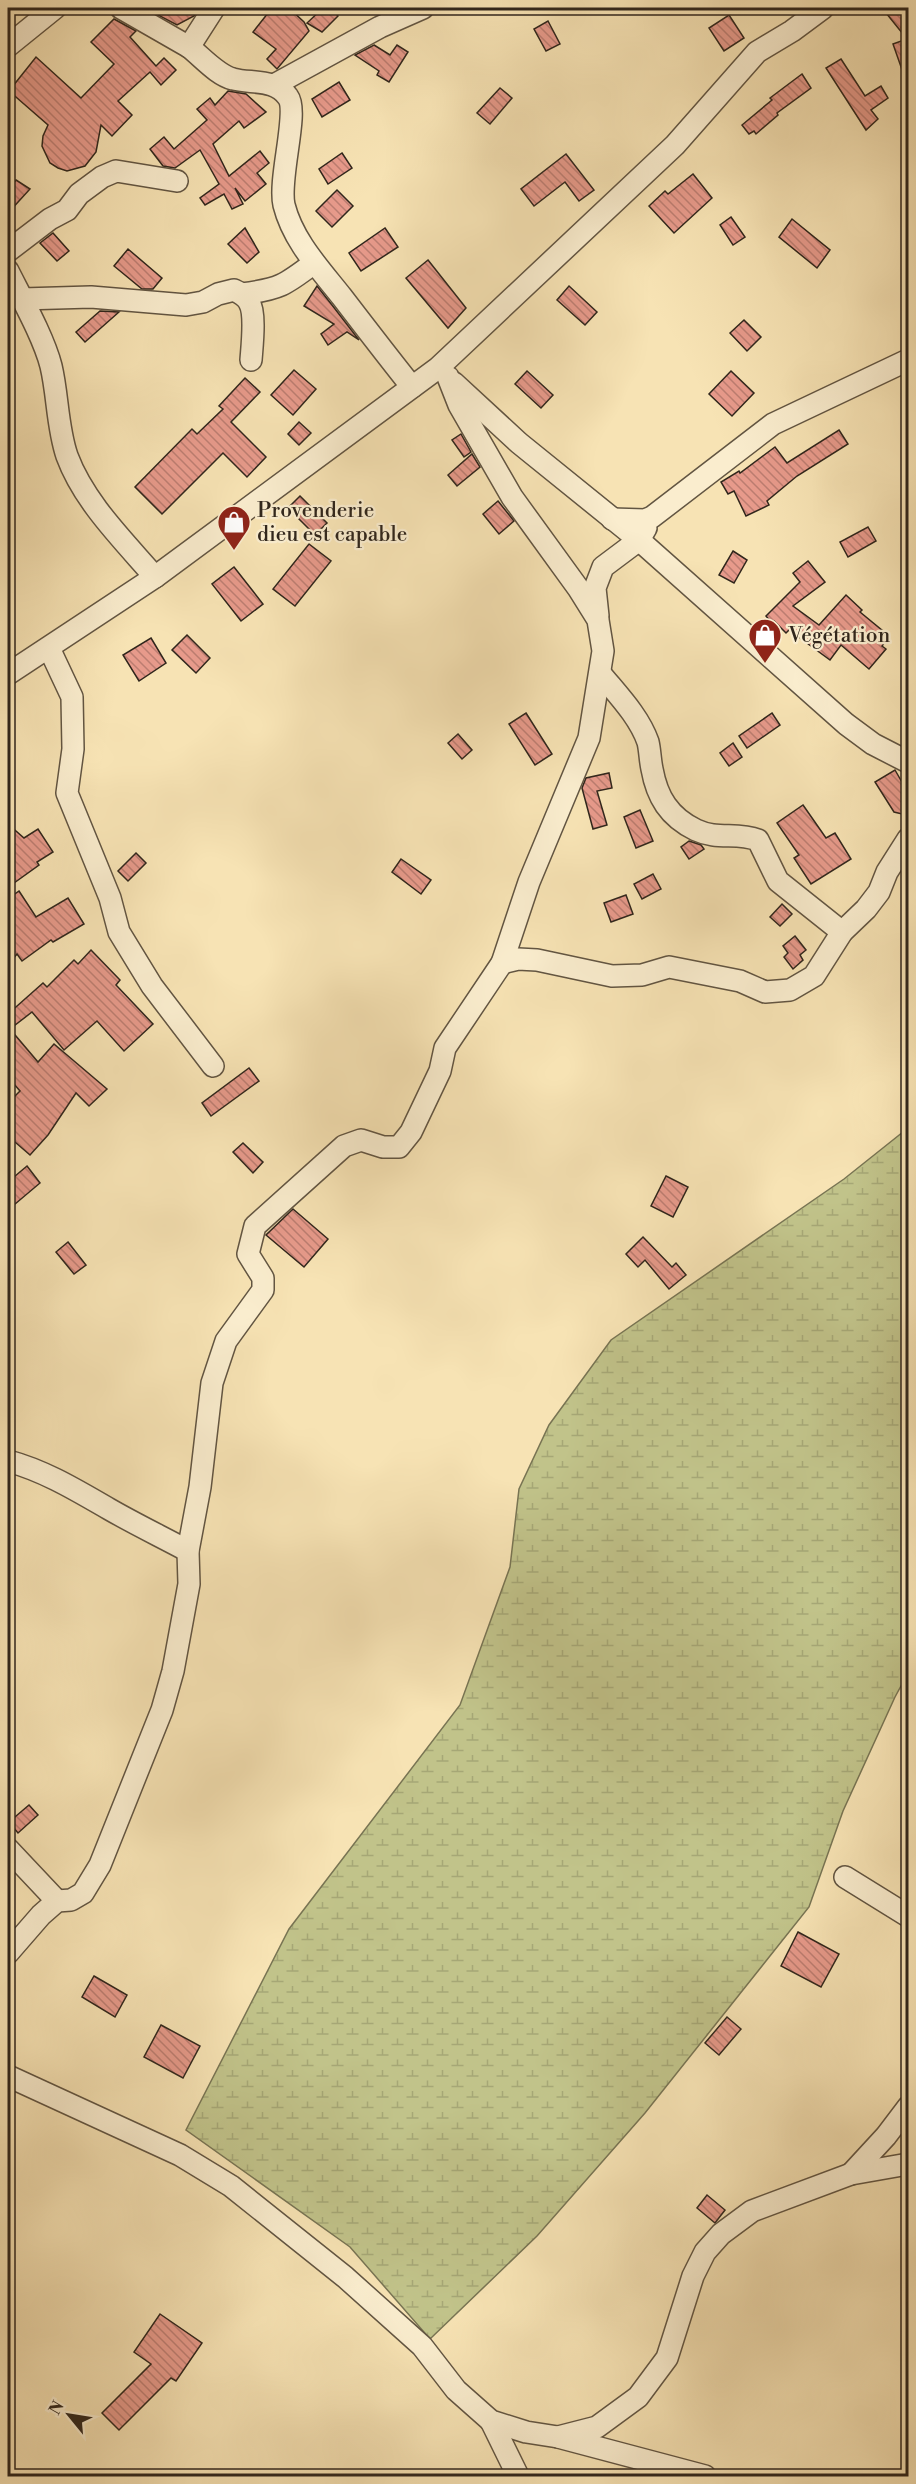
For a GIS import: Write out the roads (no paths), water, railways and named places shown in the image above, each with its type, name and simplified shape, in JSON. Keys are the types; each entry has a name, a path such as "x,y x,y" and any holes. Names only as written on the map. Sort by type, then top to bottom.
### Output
{"street":[{"path":"8,46 55,8"},
{"path":"121,8 189,47 232,79 274,85 288,97 292,112 283,171 284,204 293,231 314,263 412,387"},
{"path":"189,47 214,8"},
{"path":"274,85 380,27 423,8"},
{"path":"8,674 155,577 412,387 443,373 675,146 757,52 792,31 822,8"},
{"path":"8,251 50,219 67,210 79,194 116,171 177,181"},
{"path":"242,294 269,290 286,284 314,263"},
{"path":"8,271 50,363 56,390 59,423 72,464 84,490 155,577"},
{"path":"22,299 92,297 186,305 203,302 218,294 234,290 250,302 252,312 251,360"},
{"path":"8,1953 41,1915 57,1901 71,1900 83,1893 100,1865 162,1710 173,1671 189,1584 188,1551 200,1487 212,1383 226,1341 264,1290 263,1278 248,1254 255,1226 344,1146 361,1140 383,1148 399,1147 411,1132 435,1082 446,1048 502,963 529,882 589,738 603,651 595,588 603,567 642,530 652,517 773,424 909,360"},
{"path":"443,373 519,443 612,519 642,530 846,724 873,744 909,762"},
{"path":"443,373 512,497 578,588 598,620"},
{"path":"49,648 72,697 73,749 67,793 110,898 119,932 152,986 213,1066"},
{"path":"600,674 634,715 648,742 659,797 670,814 696,830 724,837 744,834 758,840 778,881 842,932"},
{"path":"502,963 518,959 537,960 612,976 642,975 669,966 740,981 765,992 790,990 814,976 842,932 866,909 879,892 887,872 909,839"},
{"path":"8,1461 28,1467 76,1488 188,1551"},
{"path":"8,1849 57,1901"},
{"path":"845,1877 909,1916"},
{"path":"8,2076 180,2155 231,2186 345,2277 413,2338 456,2390 491,2421 518,2476"},
{"path":"851,2174 909,2107"},
{"path":"558,2437 597,2427 638,2397 667,2358 693,2276 705,2252 721,2234 752,2211 851,2174 909,2163"},
{"path":"491,2421 526,2432 558,2437 705,2476"}],"place":[{"name":"Provenderie dieu est capable","path":"234,551"},
{"name":"Végétation","path":"765,664"}]}
